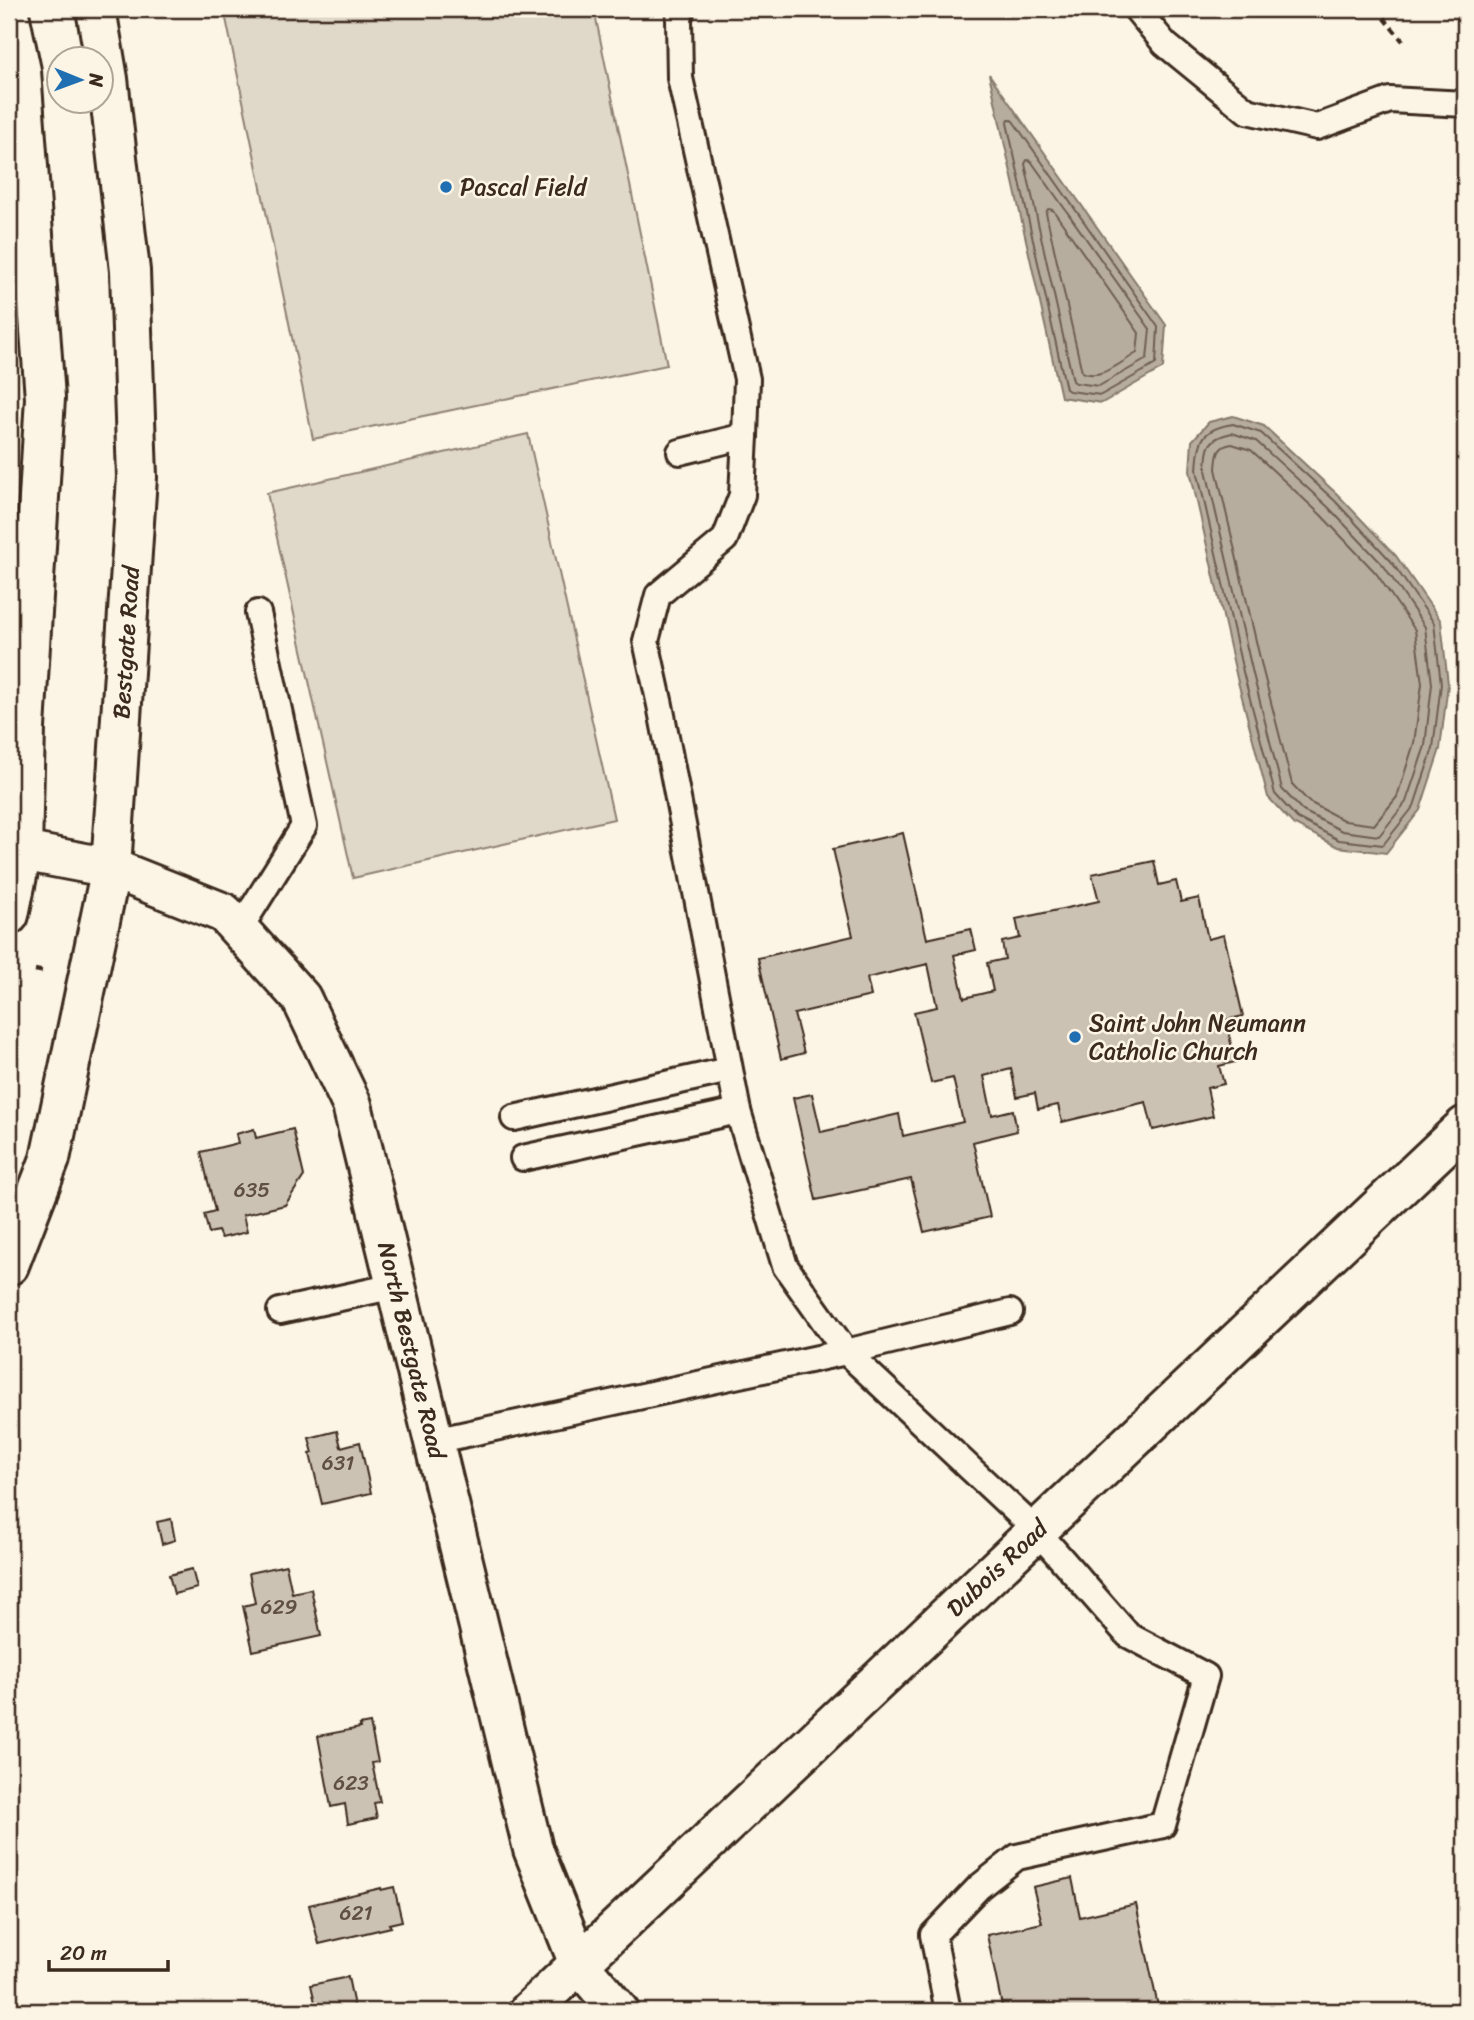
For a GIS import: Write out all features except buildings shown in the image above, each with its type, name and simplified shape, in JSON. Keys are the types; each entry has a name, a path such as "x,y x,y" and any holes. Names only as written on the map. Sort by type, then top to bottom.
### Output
{"main road":[{"name":"Bestgate Road","path":"9,1265 50,1159 111,868 137,477 131,271 108,79 96,9"},
{"path":"9,14 21,71 45,398 25,728 9,915"},
{"name":"North Bestgate Road","path":"15,851 111,868 224,913 302,998 352,1105 533,1849 579,1965 619,2011"},
{"name":"Dubois Road","path":"529,2011 1465,1126"}],"lane":[{"path":"682,9 679,19 680,78 747,379 742,495 725,539 658,595 646,641 738,1111 785,1266 846,1352 1038,1531 1128,1635 1206,1676 1163,1825 1017,1857 979,1887 933,1935 948,2011"},
{"path":"1136,9 1165,44 1247,111 1317,127 1390,100 1465,104"},
{"path":"680,452 745,436"},
{"path":"239,930 304,826 258,613"},
{"path":"514,1118 729,1070"},
{"path":"523,1158 738,1111"},
{"path":"280,1311 395,1286"},
{"path":"434,1441 846,1352 1010,1312"}],"path":[{"path":"1376,9 1403,41"},
{"path":"35,970 44,972"}],"shaded area":[{"name":"Pascal Field","path":"224,9 594,9 667,365 313,439"},
{"path":"528,434 614,819 353,878 267,493"}],"water":[{"path":"989,74 1166,325 1163,368 1102,403 1061,397"},
{"path":"1233,416 1264,426 1339,496 1396,556 1441,621 1448,684 1440,749 1420,810 1386,853 1338,847 1293,824 1268,797 1237,678 1190,471 1192,441 1209,422"}],"place":[{"name":"Pascal Field","path":"446,187"},
{"name":"Saint John Neumann Catholic Church","path":"1075,1037"}]}
